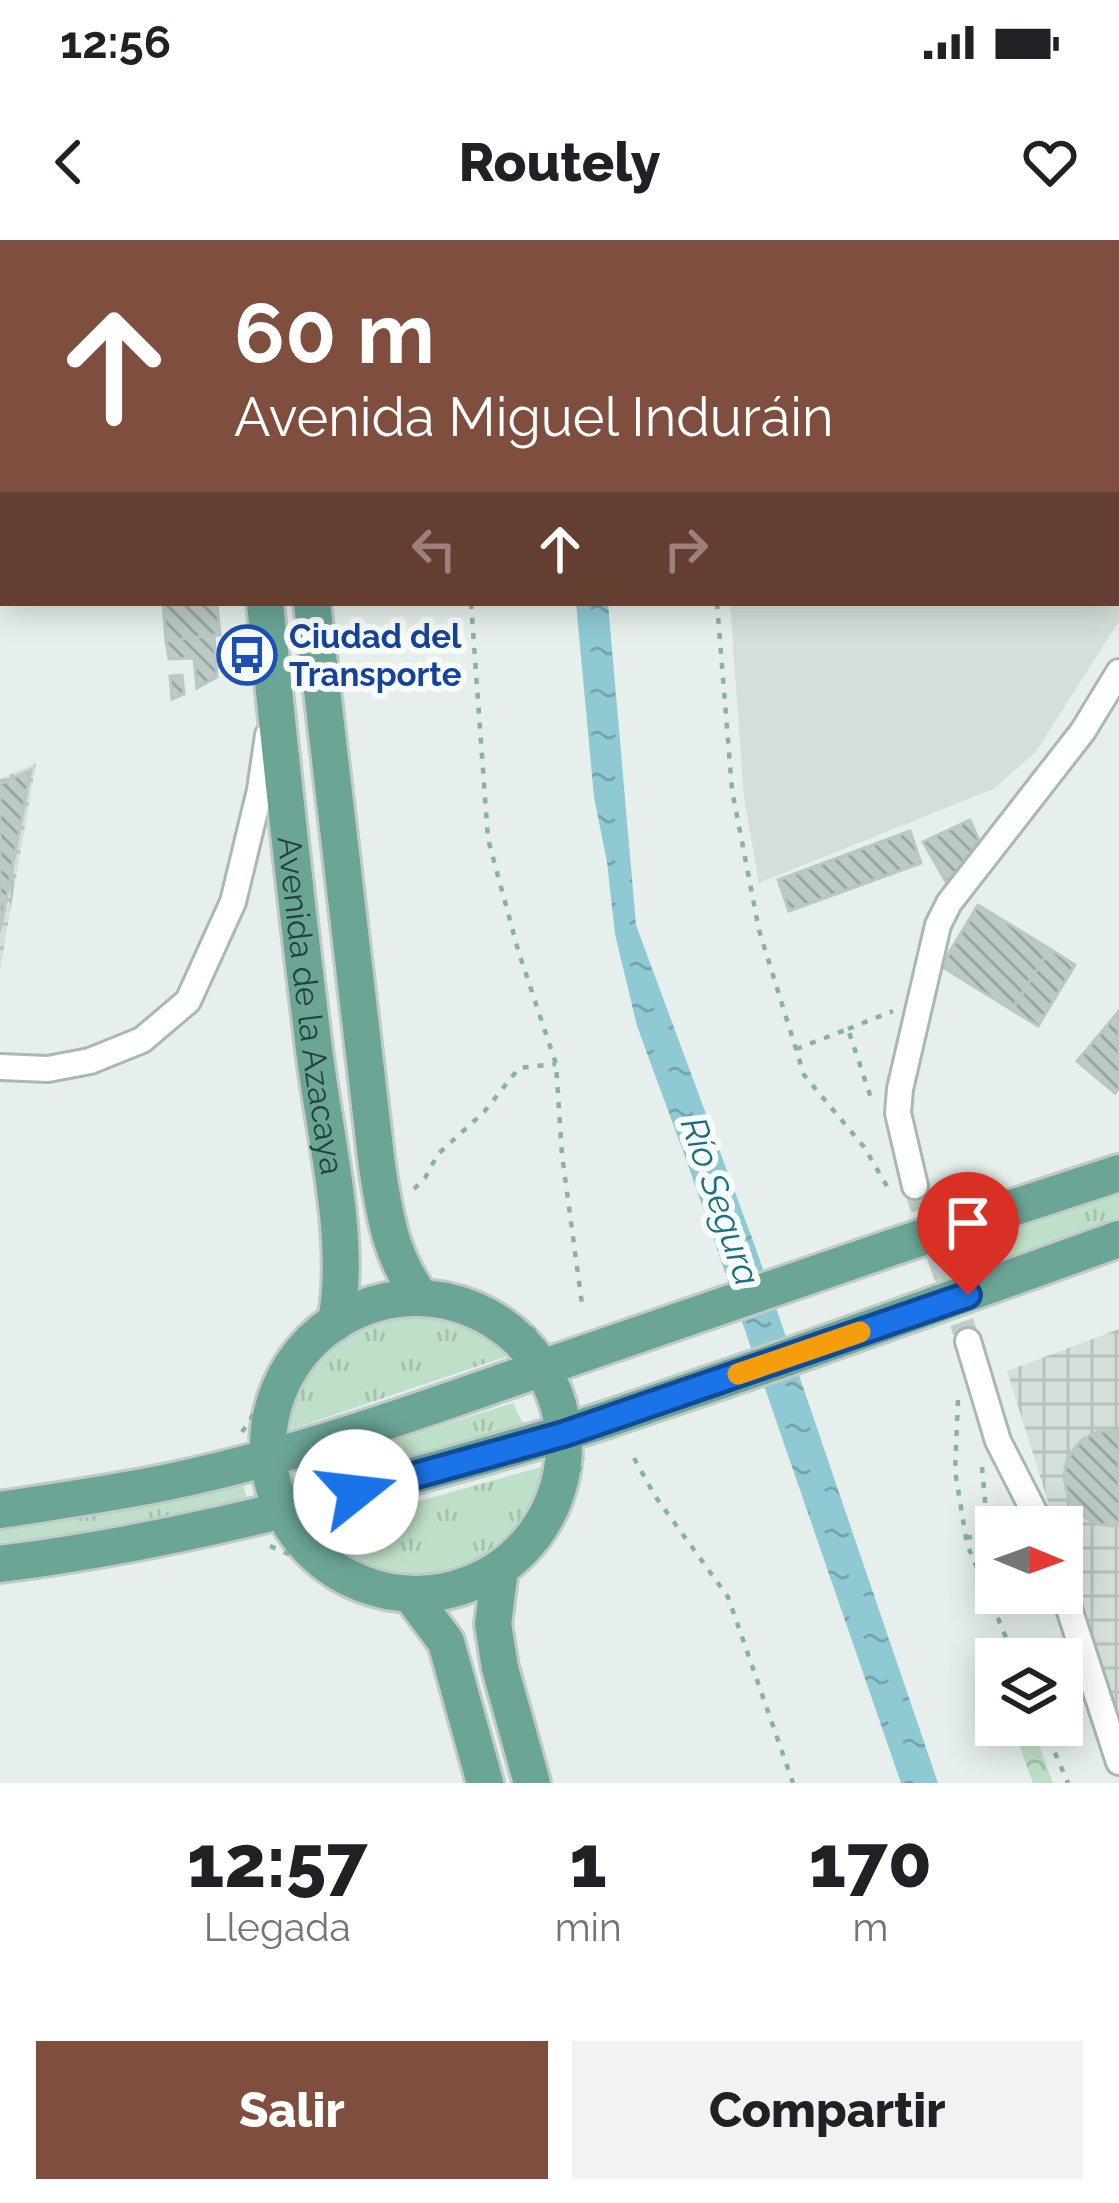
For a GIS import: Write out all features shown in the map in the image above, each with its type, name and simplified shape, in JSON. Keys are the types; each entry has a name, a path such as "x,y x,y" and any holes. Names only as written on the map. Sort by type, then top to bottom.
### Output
{"main road":[{"name":"Avenida de la Azacaya","path":"265,606 314,1052 342,1254 336,1322"},
{"name":"Avenida de la Azacaya","path":"312,606 385,1216 396,1257 421,1298"},
{"path":"0,1510 176,1481 337,1438 1119,1173"},
{"path":"0,1564 133,1544 283,1510 564,1434 1119,1239"},
{"path":"421,1298 443,1300 485,1315 520,1341 553,1390 564,1434 562,1474 554,1502 522,1550 500,1568 458,1588 411,1595 375,1588 341,1574 304,1543 283,1510 269,1457 271,1420 300,1354 336,1322 362,1308 421,1298"},
{"path":"500,1568 494,1624 500,1668 532,1783"},
{"path":"411,1595 446,1642 485,1783"}],"street":[{"path":"903,1189 900,1089 938,926 949,903 1083,731 1119,672"},
{"path":"0,1067 47,1069 90,1061 142,1040 188,1000 233,902 260,790 274,691"},
{"path":"968,1341 998,1441 1031,1506"},
{"path":"1071,1614 1119,1762"}],"path":[{"path":"471,606 488,838 556,1064 562,1155 582,1304"},
{"path":"717,606 732,790 759,930 804,1075 903,1189"},
{"path":"796,1049 920,1002"},
{"path":"848,1029 854,1042"},
{"path":"409,1194 438,1154 484,1112 519,1068 556,1064"},
{"path":"958,1395 955,1471 966,1538 1007,1638"},
{"path":"634,1458 655,1496 728,1597 793,1783"},
{"path":"966,1538 975,1536"},
{"path":"1052,1746 1068,1783"}],"shaded area":[{"path":"730,606 1119,606 1119,621 1035,753 993,789 759,883 744,798"},
{"path":"36,763 0,970 0,779"},
{"path":"1119,1329 1117,1719 1083,1613 1083,1506 1049,1506 1007,1371"}],"green space":[{"path":"1119,1194 1119,1218 938,1287 925,1254"},
{"path":"416,1314 480,1329 508,1356 292,1429 289,1420 302,1383 339,1341 380,1321"},
{"path":"513,1403 524,1425 312,1483 303,1469"},
{"path":"545,1466 537,1500 522,1531 491,1562 470,1571 422,1578 374,1572 335,1552 319,1529"},
{"path":"243,1484 248,1501 79,1535 0,1542 0,1526"},
{"path":"1020,1746 1040,1746 1053,1783 1033,1783"}],"water":[{"name":"Río Segura","path":"576,606 608,606 636,925 756,1249 938,1783 901,1783 637,1026 615,934 594,797"}],"building":[{"path":"163,606 217,606 220,635 166,641"},
{"path":"214,635 217,677 197,688 194,658 169,659 166,641"},
{"path":"182,675 184,694 172,699 170,676"},
{"path":"31,770 0,932 0,784"},
{"path":"970,820 979,840 948,885 923,842"},
{"path":"910,831 921,863 789,911 778,880"},
{"path":"978,905 1050,949 1012,1010 941,966"},
{"path":"1050,949 1075,965 1038,1026 1012,1010"},
{"path":"1119,1011 1119,1088 1115,1093 1077,1061"},
{"path":"1119,1431 1119,1525 1098,1524 1084,1517 1083,1506 1073,1506 1067,1493 1066,1463 1083,1439 1097,1432"}],"tunnel":[{"path":"915,1186 968,1341"}],"slow traffic":[{"path":"738,1374 860,1332"}],"place":[{"name":"Ciudad del Transporte","path":"247,655"}],"route":[{"path":"356,1492 564,1434 968,1295"}]}
